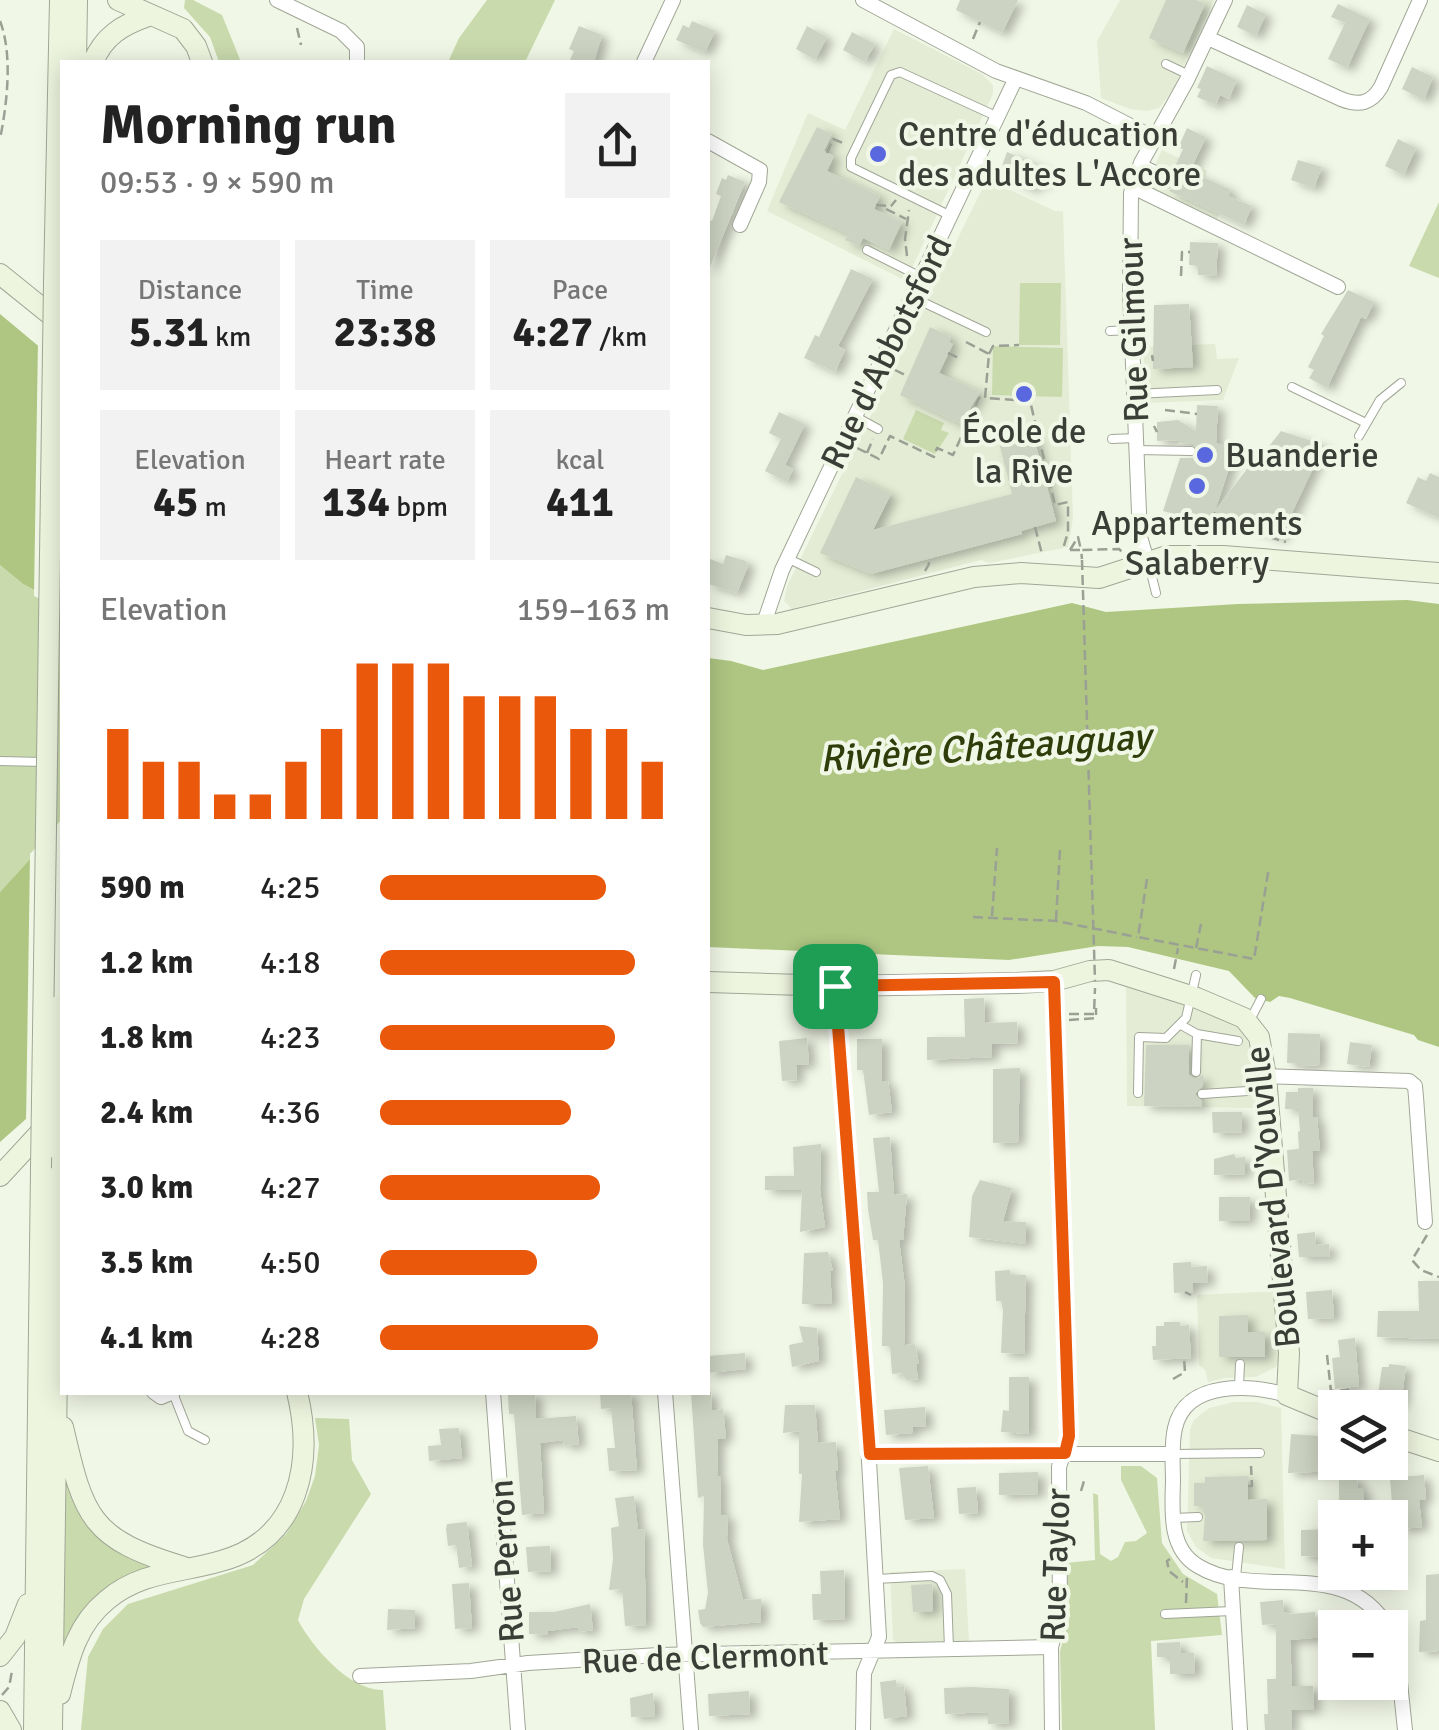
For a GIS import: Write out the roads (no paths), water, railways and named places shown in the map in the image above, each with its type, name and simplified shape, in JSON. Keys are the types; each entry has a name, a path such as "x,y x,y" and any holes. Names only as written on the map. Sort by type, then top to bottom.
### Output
{"street":[{"path":"34,1730 60,0"},
{"path":"76,60 77,0"},
{"path":"118,0 183,30 201,60"},
{"path":"278,0 349,36 357,47 356,60"},
{"path":"645,60 672,0"},
{"path":"864,0 1016,80 1086,103 1154,138"},
{"name":"Rue Gilmour","path":"1147,562 1140,537 1136,444 1129,233 1132,187 1225,0"},
{"path":"1208,38 1342,99 1361,103 1372,100 1381,88 1420,0"},
{"path":"94,60 115,30 148,16"},
{"name":"Rue d'Abbotsford","path":"763,626 788,558 1016,80"},
{"path":"710,141 760,170 757,189 740,225"},
{"path":"1132,187 1338,287"},
{"path":"0,274 60,322"},
{"path":"710,618 763,626 974,578 1021,573 1099,578 1167,556 1224,556 1439,574"},
{"name":"Boulevard D'Youville","path":"710,982 835,986 1054,982 1102,970 1163,984 1194,986 1249,1022 1259,1038 1266,1083 1289,1353 1288,1395 1318,1408"},
{"name":"Rue Taylor","path":"1052,1730 1052,1648 1060,1614 1059,1466 1069,1436 1054,982"},
{"path":"835,986 870,1454 879,1637 864,1672 863,1730"},
{"path":"1266,1083 1409,1081 1416,1097 1424,1222"},
{"path":"0,1176 60,1110"},
{"path":"52,1730 60,1152"},
{"path":"1288,1395 1238,1387 1210,1392 1189,1405 1176,1426 1173,1454 1173,1518 1179,1547 1203,1570 1359,1594 1376,1610"},
{"path":"52,1730 70,1652 91,1616 116,1592 134,1582 185,1567 216,1563 243,1552 286,1512 298,1490 304,1466 304,1426 298,1395"},
{"name":"Rue Perron","path":"493,1395 518,1730"},
{"path":"665,1395 690,1730"},
{"path":"56,1396 78,1490 94,1519 136,1552 185,1567"},
{"path":"1408,1440 1439,1451"},
{"path":"870,1454 1173,1454"},
{"path":"1234,1577 1232,1611 1240,1730"},
{"path":"6,1661 35,1583"},
{"name":"Rue de Clermont","path":"360,1676 684,1656 1052,1648"},
{"path":"1402,1700 1405,1730"},
{"path":"0,1712 12,1730"}],"lane":[{"path":"1166,64 1189,75"},
{"path":"952,216 851,167 862,134 891,74 900,72 998,117"},
{"path":"1141,163 1164,174 1167,184"},
{"path":"866,250 922,278"},
{"path":"912,297 986,332"},
{"path":"1110,331 1132,330"},
{"path":"1359,436 1380,400 1401,382"},
{"path":"1292,388 1366,423"},
{"path":"1135,394 1217,390"},
{"path":"855,417 878,428"},
{"path":"1112,438 1191,451"},
{"path":"788,558 816,572"},
{"path":"1147,562 1156,592"},
{"path":"0,761 47,762"},
{"path":"1138,1093 1138,1037 1166,1038 1181,1026 1194,986"},
{"path":"1249,1022 1261,999"},
{"path":"1181,1026 1197,1034 1238,1041"},
{"path":"1196,1072 1197,1034"},
{"path":"1202,1094 1266,1083"},
{"path":"1238,1387 1240,1364"},
{"path":"174,1395 188,1431 205,1440"},
{"path":"1173,1454 1260,1452"},
{"path":"1173,1518 1198,1518"},
{"path":"1234,1577 1238,1547"},
{"path":"876,1578 932,1576 940,1580 947,1594 949,1650"},
{"path":"1165,1614 1232,1611"}],"water":[{"path":"0,314 54,359 60,604 23,584 0,565"},
{"name":"Rivière Châteauguay","path":"1407,600 1439,604 1439,1047 1414,1035 1290,998 1279,996 1270,1002 1255,998 1229,971 1128,947 1098,946 1009,960 710,947 710,658 763,670 1072,603 1106,612"},
{"path":"60,826 26,1119 0,1142 0,892"}],"place":[{"name":"Centre d'éducation des adultes L'Accore","path":"878,154"},
{"name":"École de la Rive","path":"1024,394"},
{"name":"Buanderie","path":"1205,455"},
{"name":"Appartements Salaberry","path":"1197,486"}]}
